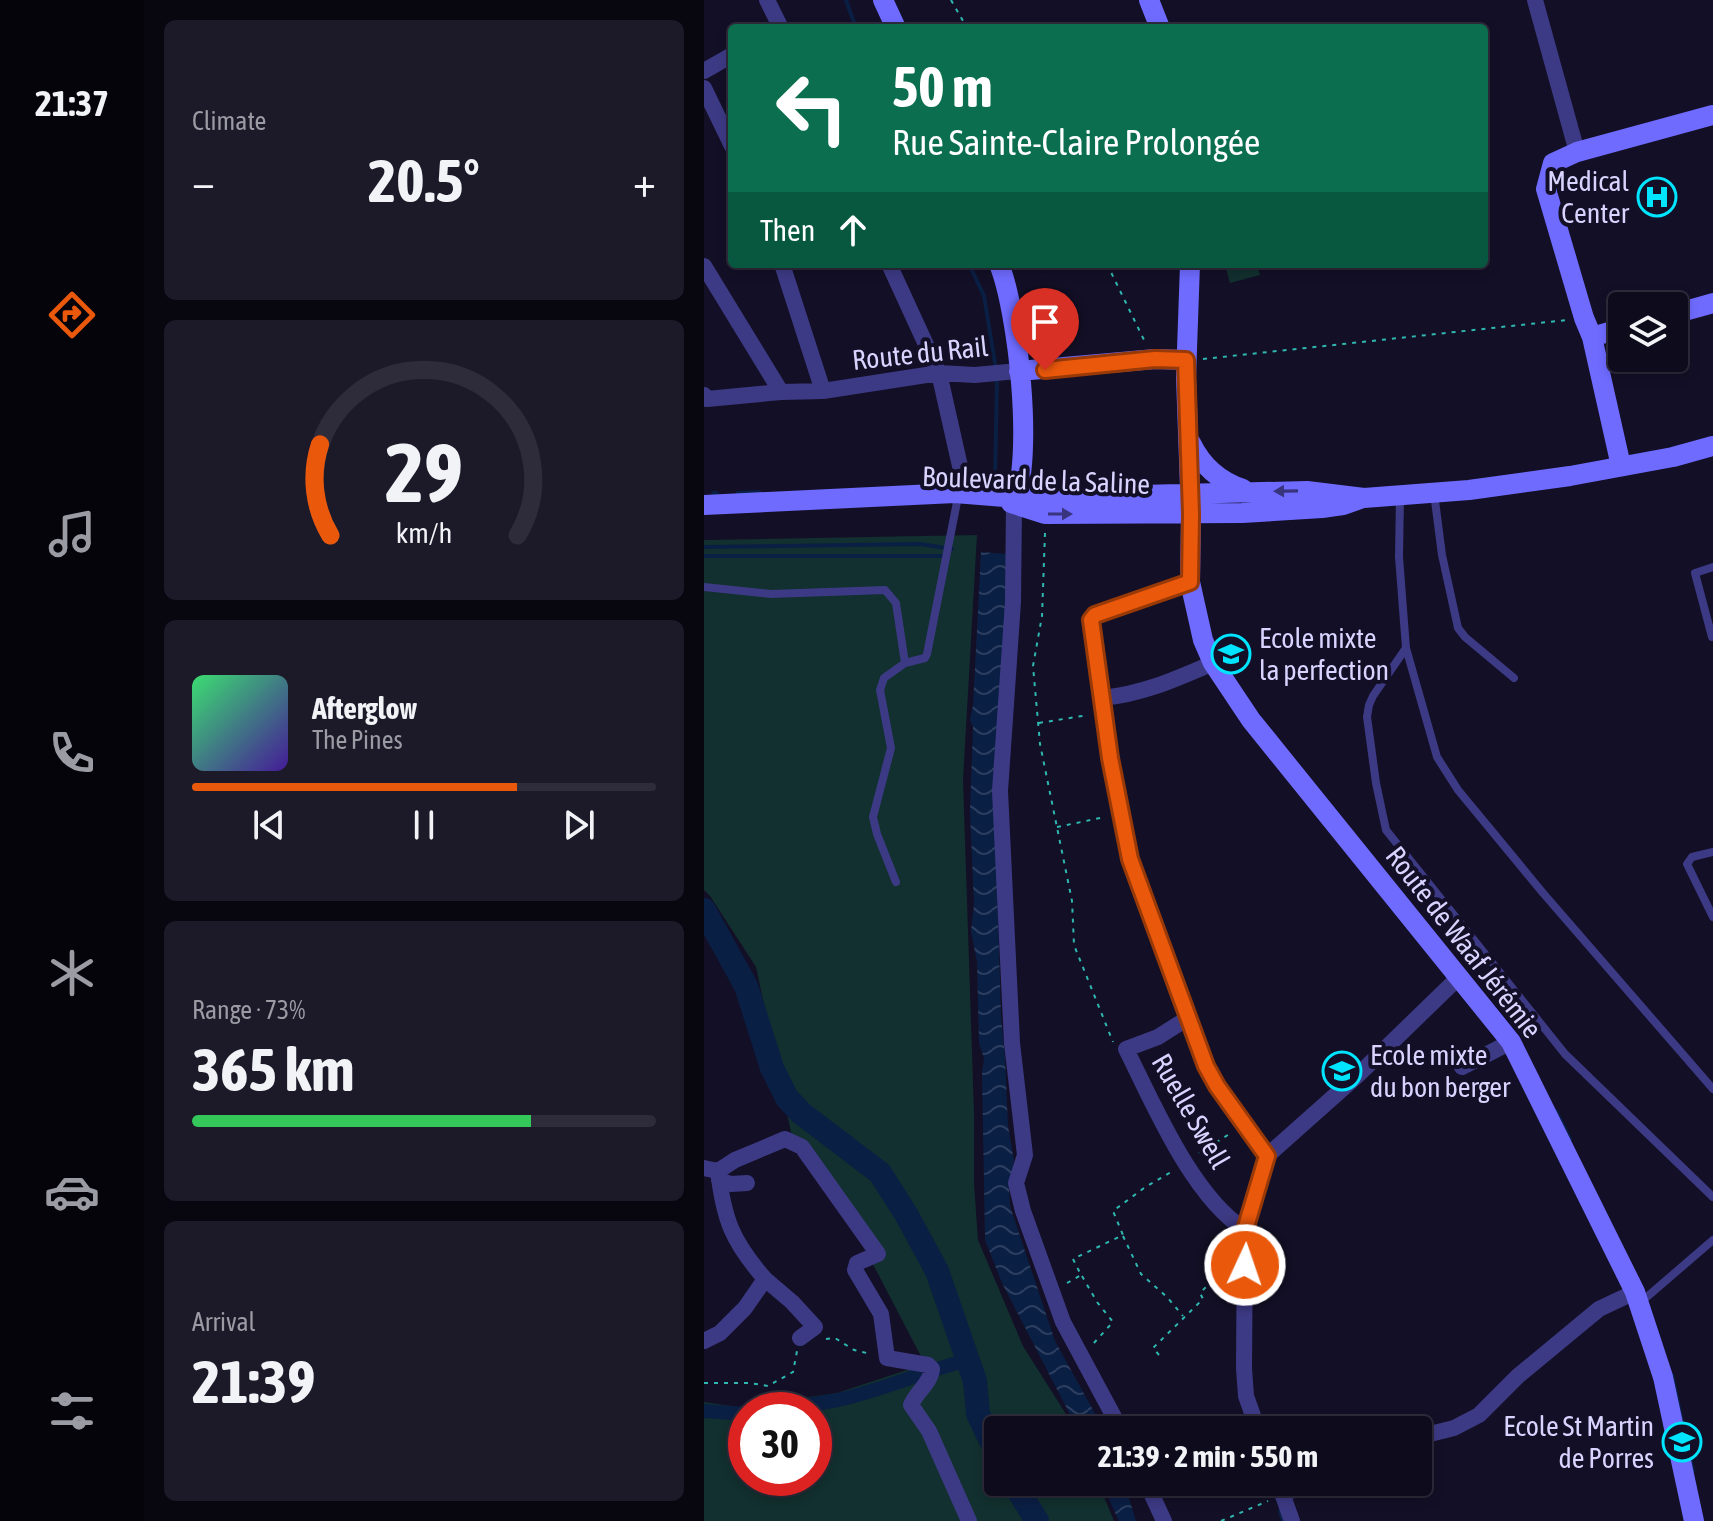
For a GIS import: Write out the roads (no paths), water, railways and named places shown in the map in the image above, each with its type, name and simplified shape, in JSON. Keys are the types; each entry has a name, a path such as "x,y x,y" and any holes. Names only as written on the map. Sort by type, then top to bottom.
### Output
{"street":[{"path":"767,0 779,24"},
{"path":"883,0 894,24"},
{"path":"1149,0 1158,24"},
{"path":"1535,0 1577,152"},
{"path":"704,71 728,57"},
{"path":"704,88 728,138"},
{"path":"1621,466 1592,337 1546,189 1553,163 1577,152 1713,115"},
{"path":"704,266 781,392"},
{"path":"783,268 823,391"},
{"path":"891,268 939,373 962,475 956,498"},
{"path":"1000,268 1015,326 1011,372 1025,458 1016,501 1013,602 1000,791 1012,1043 1025,1155 1016,1183 1063,1322 1113,1416"},
{"name":"Route de Waaf Jérémie","path":"1190,268 1186,360 1190,582 1203,640 1213,663 1251,720 1511,1042 1637,1298 1663,1377 1694,1521"},
{"path":"1688,310 1713,303"},
{"path":"1592,337 1608,332"},
{"name":"Route du Rail","path":"706,397 823,391 939,373 975,375 1155,359 1186,360"},
{"path":"1189,435 1200,459 1218,478 1229,485 1255,492"},
{"name":"Boulevard de la Saline","path":"704,507 956,498 1333,507 1364,498 1434,493 1570,476 1673,457 1713,446"},
{"name":"Boulevard de la Saline","path":"1016,501 1045,514 1191,505 1255,492 1307,491 1364,498"},
{"path":"1190,582 1095,615 1091,620 1102,705 1130,859 1188,1018 1217,1086 1267,1156"},
{"path":"1102,705 1156,688 1213,663"},
{"path":"1253,1416 1246,1396 1243,1351 1245,1230 1267,1156 1358,1075 1460,976"},
{"name":"Ruelle Swell","path":"1188,1018 1158,1037 1126,1049 1184,1164 1233,1223 1245,1230"},
{"path":"1462,1067 1511,1042"},
{"path":"714,1173 735,1160 785,1139 802,1147 878,1254 857,1263 855,1270 881,1314 887,1358 928,1365 932,1369 932,1375 911,1405 929,1431 969,1521"},
{"path":"714,1173 731,1184 747,1183"},
{"path":"714,1173 725,1217 743,1253 815,1327 800,1338"},
{"path":"704,1341 720,1333 745,1308 765,1279"},
{"path":"1432,1434 1454,1428 1479,1415 1518,1376 1599,1309 1637,1298"},
{"path":"1152,1496 1164,1521"},
{"path":"1284,1496 1292,1521"}],"lane":[{"path":"1434,493 1442,555 1458,628 1514,678"},
{"path":"1400,495 1399,557 1406,648 1437,757 1458,790 1543,893 1713,1089"},
{"path":"896,882 873,823 891,748 880,690 884,678 905,663 925,658 927,654 956,498"},
{"path":"1712,637 1695,573 1713,567"},
{"path":"704,587 771,594 885,590 896,603 905,663"},
{"path":"1406,648 1373,696 1367,717 1386,830 1565,1054 1713,1197"},
{"path":"1713,852 1692,857 1687,864 1708,899 1713,917"},
{"path":"1637,1298 1713,1240"}],"water":[{"path":"981,552 1008,554 995,820 1001,1016 1008,1126 1014,1161 1009,1189 1010,1206 1055,1341 1096,1416 1071,1416 1002,1283 985,1240 984,1058 979,1043 977,962 971,931 974,905 970,811 973,727 970,720"},
{"path":"1107,1496 1128,1496 1136,1521 1119,1521"}],"waterway":[{"path":"846,0 855,24"},
{"path":"971,268 984,296 996,369"},
{"path":"995,482 997,378"},
{"path":"968,474 994,476"},
{"path":"938,487 949,475"},
{"path":"738,493 759,492"},
{"path":"704,547 920,544 952,549"},
{"path":"704,556 946,556"},
{"path":"704,910 746,986 772,1068 787,1098 801,1113 880,1173 937,1271 975,1381 978,1414 984,1426"},
{"path":"1556,1111 1570,1139"},
{"path":"832,1401 968,1360"},
{"path":"1672,1375 1693,1471"},
{"path":"704,1411 728,1413"},
{"path":"1022,1496 1037,1521"},
{"path":"1280,1511 1283,1521"}],"place":[{"name":"Medical Center","path":"1657,197"},
{"name":"Ecole mixte la perfection","path":"1231,654"},
{"name":"Ecole mixte du bon berger","path":"1342,1071"},
{"name":"Ecole St Martin de Porres","path":"1682,1442"}]}
